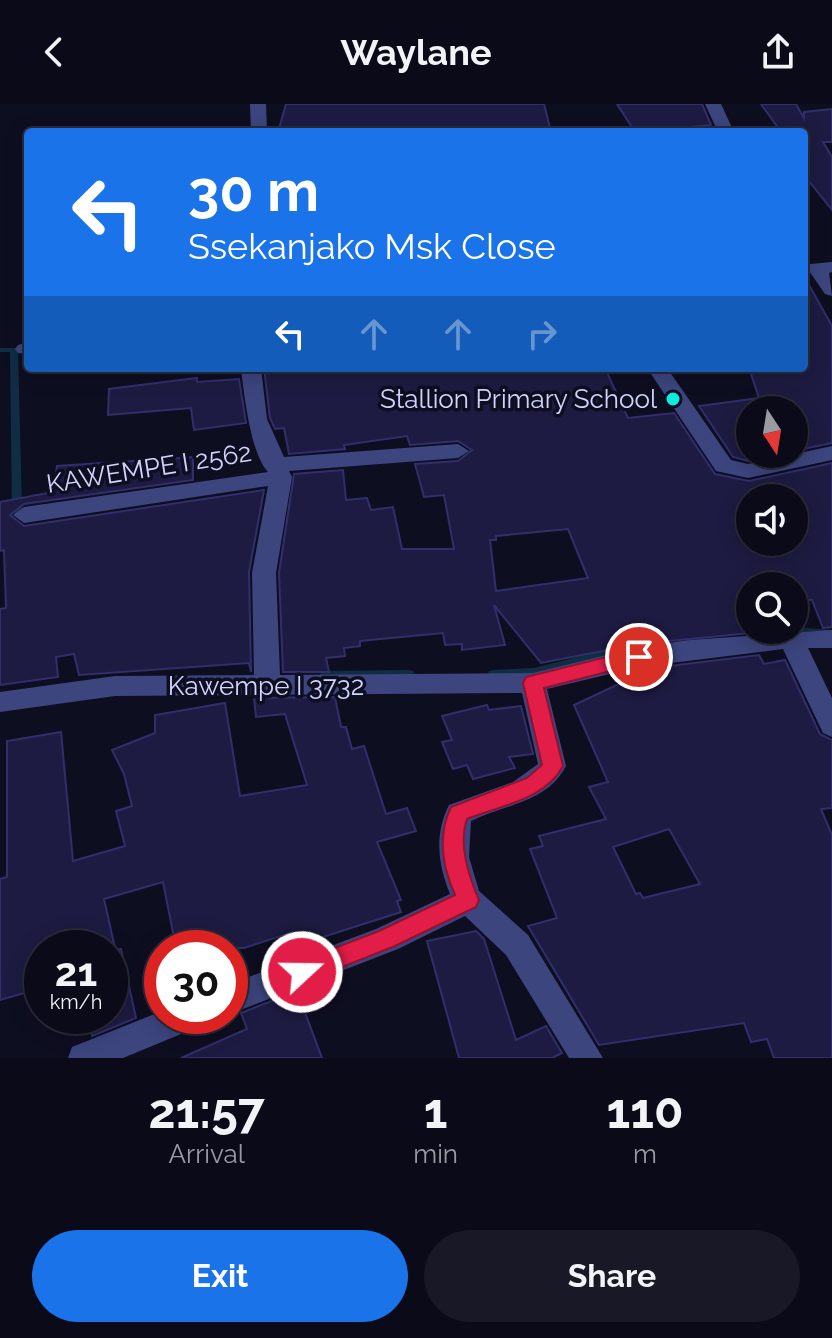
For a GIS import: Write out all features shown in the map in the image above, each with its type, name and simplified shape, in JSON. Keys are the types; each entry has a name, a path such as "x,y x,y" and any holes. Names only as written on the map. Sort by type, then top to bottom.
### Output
{"street":[{"path":"258,104 259,128"},
{"path":"713,104 724,128"},
{"path":"818,263 832,290"},
{"path":"251,372 257,419 270,443 277,471 264,573 267,686"},
{"path":"660,372 724,466 748,471 832,453"},
{"name":"KAWEMPE I 2562","path":"24,515 277,471 458,451"},
{"name":"Kawempe I 3732","path":"808,639 832,639"},
{"name":"Kawempe I 3732","path":"0,702 115,686 533,683 639,657 749,644"},
{"path":"793,644 832,726"},
{"path":"533,683 552,766 546,776 534,784 459,813 453,829 456,872 468,900 517,945 587,1058"},
{"path":"248,992 387,939 468,900"},
{"path":"84,1058 144,1034"}],"building":[{"path":"286,104 544,104 550,128 279,128"},
{"path":"617,104 702,104 711,125 678,128 632,128"},
{"path":"761,104 796,104 804,118 804,112 832,109 832,142 823,142 832,157 832,210 808,180 808,128 778,128"},
{"path":"808,283 832,326 832,443 808,448 808,396 758,396 750,372 808,372"},
{"path":"264,372 607,372 628,418 674,413 715,474 749,481 832,463 832,627 823,628 812,600 808,600 808,572 736,572 736,634 639,644 541,663 494,605 505,645 462,650 462,644 445,645 443,633 360,641 360,646 344,648 345,656 326,658 329,672 283,672 279,573 294,474 343,470 346,500 367,498 371,510 393,507 402,549 454,549 444,495 424,497 415,464 458,461 472,450 458,441 410,445 407,436 344,445 345,449 289,454 284,428 275,429 270,418","holes":["568,529 588,578 496,591 490,540 496,540 496,536"]},
{"path":"197,378 197,382 239,379 246,423 194,430 191,408 108,415 109,389"},
{"path":"736,401 736,458 733,457 699,406"},
{"path":"193,457 193,480 24,504 10,515 24,526 264,490 249,572 251,672 249,663 79,675 74,654 56,657 58,677 0,685 0,609 6,608 4,550 0,551 0,502 53,492 57,466"},
{"path":"759,655 764,664 785,660 820,734 832,740 832,808 821,809 832,835 832,1058 774,1058 767,1039 751,1042 744,1023 599,1045 528,926 557,918 530,849 543,846 539,836 606,819 589,787 608,782 574,705 653,668","holes":["669,829 700,884 643,898 640,893 636,894 613,847"]},
{"path":"335,697 341,727 346,727 352,749 364,746 386,814 407,808 416,831 377,842 401,900 397,901 401,912 298,945 293,932 248,947 248,930 172,930 163,882 104,899 111,930 24,930 24,993 0,1000 0,879 7,877 7,741 61,732 73,861 125,846 116,811 132,806 124,774 112,750 155,733 155,715 225,703 240,796 307,785 285,714 256,717 254,698"},
{"path":"487,705 489,710 521,706 533,754 509,757 515,768 473,779 467,765 453,769 442,742 452,740 442,716"},
{"path":"476,931 484,939 516,1040 546,1026 562,1053 552,1058 459,1058 427,941"},
{"path":"128,981 136,1018 128,1021"},
{"path":"297,991 322,1058 181,1058 236,1034 248,1034 248,1010"}],"waterway":[{"path":"0,350 14,350 17,512 30,510"},
{"path":"808,632 832,634"},
{"path":"493,674 534,672 657,641"},
{"path":"325,675 409,674"}],"place":[{"name":"Stallion Primary School","path":"673,399"}],"route":[{"path":"302,972 387,939 468,900 456,872 453,829 459,813 473,805 534,784 546,776 552,766 533,683 639,657"}]}
